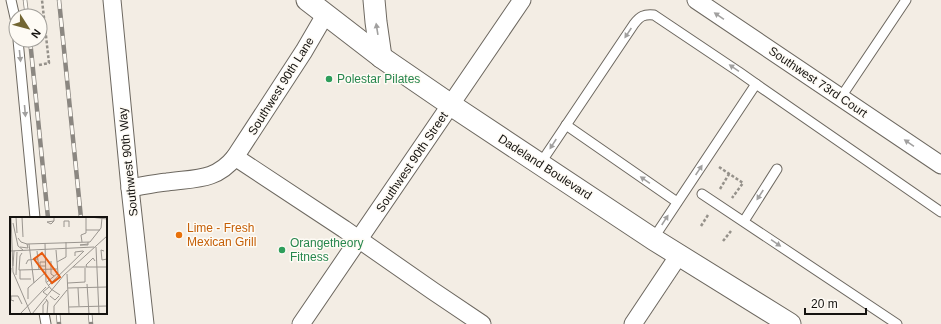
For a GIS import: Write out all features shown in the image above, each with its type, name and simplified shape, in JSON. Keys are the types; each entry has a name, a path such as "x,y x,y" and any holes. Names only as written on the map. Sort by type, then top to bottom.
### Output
{"street":[{"name":"Southwest 90th Way","path":"112,0 145,324"},
{"name":"Dadeland Boulevard","path":"307,0 330,7 381,57 653,239 790,324"},
{"path":"374,0 381,57"},
{"name":"Southwest 90th Street","path":"301,324 522,0"},
{"name":"Southwest 73rd Court","path":"696,0 941,164"},
{"name":"Southwest 90th Lane","path":"130,188 200,178 221,171 230,164 304,51 330,7"},
{"path":"235,156 482,324"},
{"path":"633,324 679,255"}],"lane":[{"path":"841,97 906,0"},
{"path":"540,164 634,24 642,16 648,14 654,15 739,72 941,212"},
{"path":"19,48 35,217"},
{"path":"653,239 756,84"},
{"path":"566,125 677,202"},
{"path":"744,221 777,170"},
{"path":"702,194 897,324"},
{"path":"44,314 46,324"}],"path":[{"path":"39,65 49,64 42,0"}],"railway":[{"path":"25,0 26,8"},
{"path":"59,0 81,217"},
{"path":"31,48 48,217"},
{"path":"58,314 59,324"},
{"path":"90,314 91,324"}],"place":[{"name":"Polestar Pilates","path":"329,79"},
{"name":"Lime - Fresh Mexican Grill","path":"179,235"},
{"name":"Orangetheory Fitness","path":"282,250"}]}
